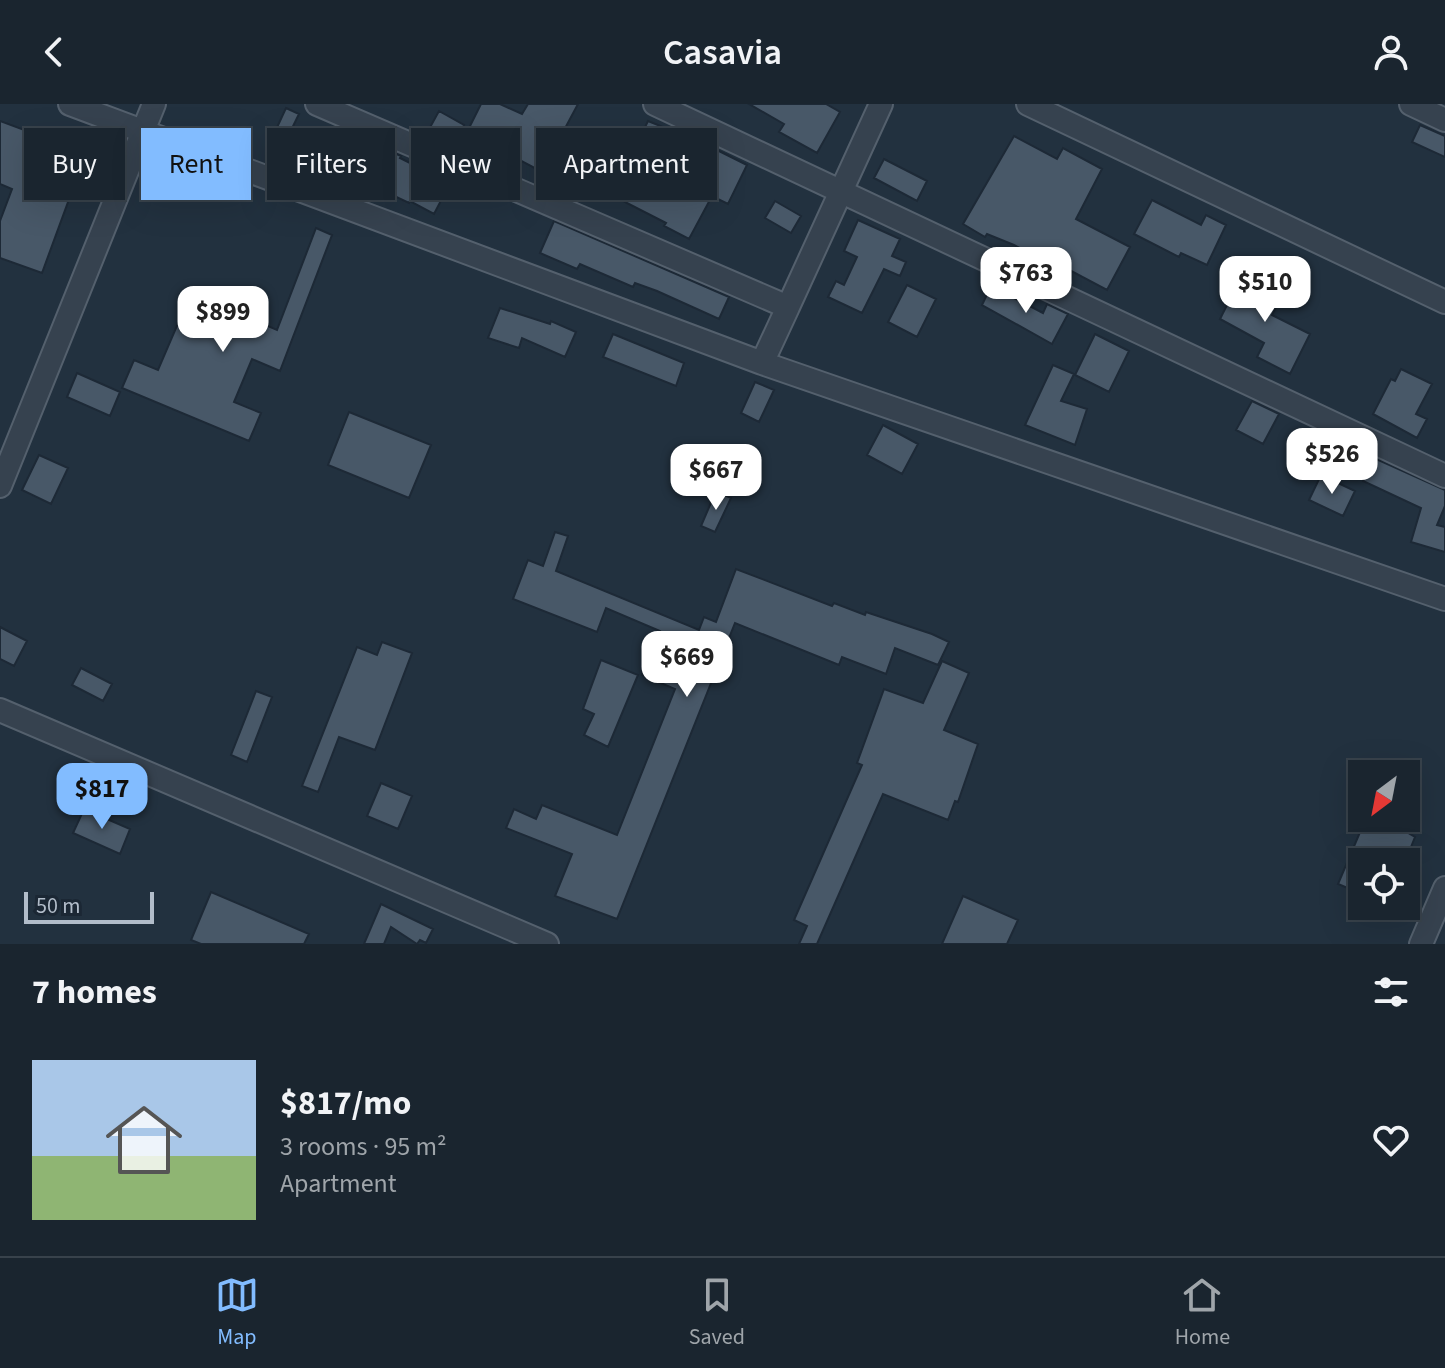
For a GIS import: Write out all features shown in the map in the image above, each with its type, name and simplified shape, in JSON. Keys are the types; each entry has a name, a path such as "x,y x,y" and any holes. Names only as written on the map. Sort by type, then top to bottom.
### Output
{"street":[{"path":"70,104 141,131"},
{"path":"145,128 154,104"},
{"path":"317,104 788,307"},
{"path":"655,104 1445,476"},
{"path":"762,363 881,104"},
{"path":"1028,104 1445,302"},
{"path":"1411,104 1445,120"},
{"path":"0,486 141,137"},
{"path":"251,172 762,363 1445,599"},
{"path":"0,710 547,944"},
{"path":"1421,944 1445,888"}],"building":[{"path":"481,104 500,104 522,114 528,104 578,104 565,128 536,128 536,169 520,160 520,128 469,128"},
{"path":"749,104 826,104 840,112 817,153 779,132 784,124"},
{"path":"286,108 299,114 292,128 277,128"},
{"path":"439,111 464,125 462,128 430,128"},
{"path":"0,121 24,130 24,200 69,200 42,273 0,258 0,221 12,189 0,184"},
{"path":"648,121 666,128 645,128"},
{"path":"1420,125 1445,136 1445,157 1412,142"},
{"path":"1014,136 1057,159 1063,148 1102,169 1076,219 1130,247 1107,290 1060,265 1058,267 987,234 985,237 963,224"},
{"path":"717,150 747,165 728,204 717,198"},
{"path":"395,153 411,164 411,200 441,200 434,214 395,196"},
{"path":"884,159 927,181 917,201 874,178"},
{"path":"621,200 710,200 689,239 664,226 666,223"},
{"path":"1152,200 1201,225 1206,215 1226,225 1207,265 1181,253 1179,257 1134,234"},
{"path":"775,201 801,216 791,233 765,218"},
{"path":"858,220 900,239 892,256 906,262 900,276 884,269 862,313 828,297 836,281 844,285 857,257 844,251"},
{"path":"554,221 729,297 719,319 657,291 635,283 633,287 580,264 577,269 540,253"},
{"path":"316,228 332,235 280,371 252,359 234,402 261,413 249,441 122,388 134,360 158,370 191,293 215,304 227,299 232,311 277,330"},
{"path":"1242,275 1282,296 1272,315 1310,334 1290,374 1257,357 1264,343 1220,319"},
{"path":"907,285 936,299 917,337 888,322"},
{"path":"991,286 1043,313 1047,304 1068,314 1052,344 982,305"},
{"path":"500,308 550,324 551,321 576,332 565,357 522,338 519,348 488,338"},
{"path":"613,334 684,363 676,386 603,357"},
{"path":"1095,334 1129,351 1109,392 1075,375"},
{"path":"1053,365 1074,374 1061,401 1087,409 1075,445 1025,425"},
{"path":"1401,369 1432,384 1416,414 1427,419 1417,438 1373,414 1391,379 1395,381"},
{"path":"77,373 120,392 110,416 67,397"},
{"path":"755,382 774,390 759,422 741,413"},
{"path":"1252,401 1279,414 1263,444 1236,430"},
{"path":"349,412 431,445 409,498 328,465"},
{"path":"883,425 918,444 902,474 867,455"},
{"path":"39,455 68,468 51,504 22,490"},
{"path":"1374,458 1445,490 1445,506 1437,525 1445,527 1445,552 1411,542 1421,508 1363,481"},
{"path":"1321,475 1355,491 1343,516 1309,500"},
{"path":"716,491 731,498 715,532 701,526"},
{"path":"555,532 568,536 556,571 699,630 704,617 716,622 736,569 832,606 834,603 865,615 866,612 949,642 938,665 895,648 886,674 842,657 839,665 735,623 617,919 555,896 572,854 506,828 514,809 536,819 542,805 617,835 675,689 642,675 660,631 606,608 597,632 513,599 528,560 543,566"},
{"path":"0,627 27,641 14,666 0,659"},
{"path":"382,642 412,653 375,750 339,737 318,792 302,786 357,647 377,655"},
{"path":"601,660 638,675 608,747 584,735 594,714 583,709"},
{"path":"942,661 969,673 944,730 978,744 958,802 955,801 948,820 883,794 817,944 799,944 807,926 794,920 862,765 857,763 884,689 923,703"},
{"path":"81,668 112,684 103,701 72,685"},
{"path":"256,691 272,697 247,762 231,755"},
{"path":"381,783 412,796 398,829 367,816"},
{"path":"84,809 130,829 120,854 73,833"},
{"path":"1360,832 1406,832 1415,837 1411,848 1353,848"},
{"path":"1348,860 1348,888 1338,884"},
{"path":"211,892 309,934 304,944 201,944 191,940"},
{"path":"963,896 1018,920 1007,944 942,944"},
{"path":"381,904 433,929 426,943 420,940 417,944 391,927 384,944 364,944"}]}
